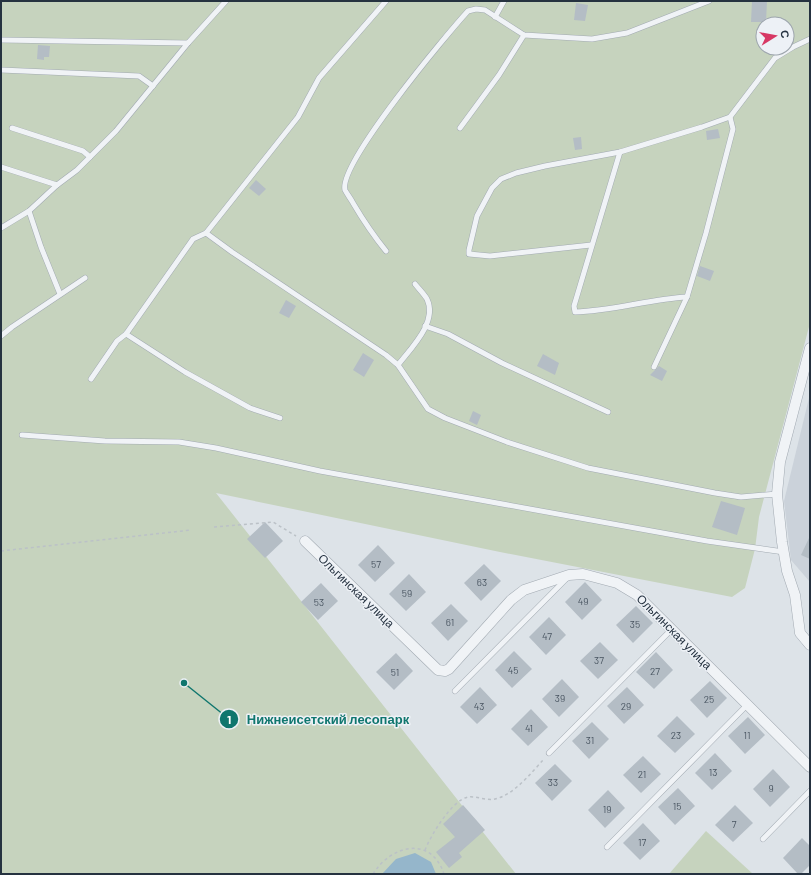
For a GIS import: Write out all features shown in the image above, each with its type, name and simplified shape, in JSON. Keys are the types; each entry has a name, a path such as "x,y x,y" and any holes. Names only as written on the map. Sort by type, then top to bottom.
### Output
{"street":[{"path":"810,348 780,462 777,494 784,552 795,595 800,633 810,645"},
{"name":"Ольгинская улица","path":"305,541 438,670 441,671 449,669 519,593 569,575 583,574 623,586 637,595 810,767"}],"lane":[{"path":"1,228 29,211 90,157 116,131 188,43 226,1"},
{"path":"91,379 117,341 126,334 193,238 206,233 298,117 319,78 386,1"},
{"path":"495,17 504,1"},
{"path":"386,251 368,228 345,189 346,179 356,158 377,124 468,11 476,9 485,10 524,35 592,39 627,33 709,1"},
{"path":"460,128 499,75 524,35"},
{"path":"591,245 490,256 469,254 477,216 492,188 501,179 516,173 545,166 620,152 730,117 774,58 793,46 810,39"},
{"path":"1,40 188,43"},
{"path":"1,70 139,76 153,86"},
{"path":"654,367 687,297 706,233 733,129 730,117"},
{"path":"12,128 83,151 90,157"},
{"path":"620,152 591,245 574,306 575,312 591,311 670,298 687,297"},
{"path":"1,167 57,185"},
{"path":"29,211 41,248 60,294"},
{"path":"206,233 398,365 428,409 445,418 507,442 588,468 742,497 777,494"},
{"path":"1,336 85,278"},
{"path":"398,365 429,318 427,300 415,284"},
{"path":"425,326 448,334 502,363 608,412"},
{"path":"126,334 185,372 250,408 280,418"},
{"path":"22,435 91,440 179,442 216,448 320,471 707,541 784,552"},
{"path":"455,691 569,575"},
{"path":"550,753 671,630"},
{"path":"607,847 747,705"},
{"path":"763,839 810,791"}],"path":[{"path":"214,527 273,522 305,541"},
{"path":"1,551 191,530"},
{"path":"425,850 430,836 458,800 469,797 495,799 520,786 550,753"},
{"path":"373,874 387,857 400,850 414,848 425,850 437,860 444,874"}],"shaded area":[{"path":"810,394 810,582 791,560 784,501"}],"green space":[{"path":"1,1 810,1 810,323 759,517 755,549 745,588 732,597 500,552 216,493 516,874 1,874"},
{"path":"706,831 753,874 669,874"}],"water":[{"path":"415,853 431,862 436,874 382,874 396,859"}],"building":[{"path":"752,1 767,1 766,16 755,16 755,22 751,22"},
{"path":"576,3 588,5 585,21 574,20"},
{"path":"38,45 50,46 49,57 44,57 44,60 37,59"},
{"path":"718,129 720,138 707,140 706,131"},
{"path":"581,137 582,149 575,150 573,138"},
{"path":"256,180 266,189 259,196 249,188"},
{"path":"700,266 714,271 710,281 697,276"},
{"path":"286,300 296,306 289,318 279,313"},
{"path":"363,353 374,360 364,377 353,370"},
{"path":"543,354 559,363 555,375 537,366"},
{"path":"659,366 667,371 662,381 650,375"},
{"path":"473,411 481,415 477,425 469,421"},
{"path":"721,501 745,508 737,535 712,527"},
{"path":"265,522 283,541 265,558 247,539"},
{"path":"810,536 810,559 801,555"},
{"path":"378,545 395,563 375,582 358,565"},
{"path":"484,564 501,581 481,601 464,583"},
{"path":"409,574 426,592 406,611 389,594"},
{"path":"585,582 602,600 582,620 565,602"},
{"path":"321,583 338,601 318,620 301,602"},
{"path":"451,604 468,621 448,641 431,623"},
{"path":"636,606 653,623 633,643 616,625"},
{"path":"549,617 566,635 546,655 529,637"},
{"path":"600,642 618,660 598,679 580,661"},
{"path":"514,651 532,669 512,688 495,670"},
{"path":"656,652 673,670 654,689 636,672"},
{"path":"396,653 413,671 394,690 376,672"},
{"path":"562,679 579,697 559,717 542,699"},
{"path":"710,681 727,698 707,718 690,700"},
{"path":"480,687 497,705 477,724 460,707"},
{"path":"627,687 644,705 624,724 607,706"},
{"path":"531,709 548,727 528,746 511,729"},
{"path":"677,716 695,734 675,753 657,736"},
{"path":"748,717 765,735 745,754 728,736"},
{"path":"592,722 609,739 589,759 572,741"},
{"path":"715,753 732,771 712,790 695,773"},
{"path":"643,756 661,774 641,793 623,775"},
{"path":"555,764 572,781 552,801 535,783"},
{"path":"773,769 790,787 770,807 753,789"},
{"path":"678,788 695,806 675,825 658,807"},
{"path":"608,790 625,808 605,828 588,810"},
{"path":"463,805 485,830 459,853 462,857 449,868 436,852 455,837 443,824"},
{"path":"735,805 753,823 733,842 715,825"},
{"path":"643,823 660,841 640,860 623,843"},
{"path":"802,838 810,846 810,865 801,874 798,874 783,858"}],"place":[{"name":"Нижнеисетский лесопарк","path":"184,683"}]}
